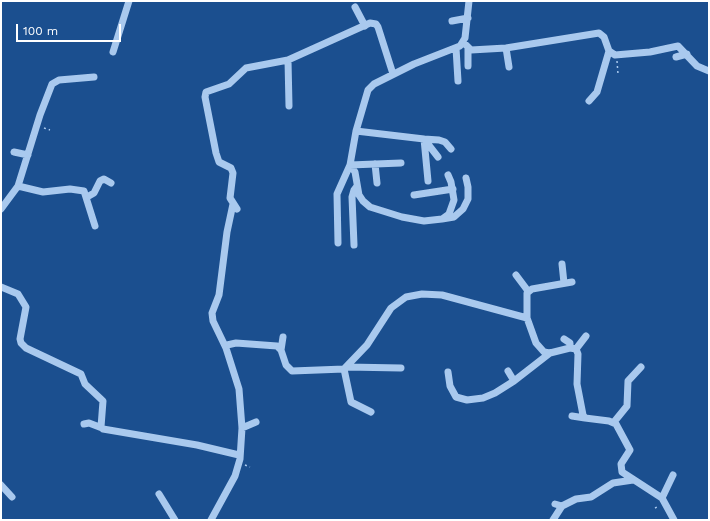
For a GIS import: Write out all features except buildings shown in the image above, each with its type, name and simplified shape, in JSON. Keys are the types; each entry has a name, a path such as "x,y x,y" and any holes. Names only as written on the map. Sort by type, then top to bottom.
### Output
{"street":[{"path":"113,52 129,1"},
{"path":"338,243 337,194 350,165 356,131 368,90 374,84 393,74 420,61 456,48 463,42 468,18 469,1"},
{"path":"354,7 365,26"},
{"path":"452,21 468,18"},
{"path":"211,520 235,476 240,462 239,455 242,428 239,389 226,348 213,321 212,314 219,295 227,232 235,206 230,198 233,173 231,168 219,162 216,153 205,97 206,92 229,84 246,68 288,60 374,23 378,27 393,74"},
{"path":"468,49 506,48 599,33 604,37 609,51 597,92 589,101"},
{"path":"463,42 468,49 468,66"},
{"path":"609,51 616,55 650,52 676,46 681,47 697,66 709,71"},
{"path":"456,48 458,81"},
{"path":"506,48 509,68"},
{"path":"676,57 687,54"},
{"path":"288,60 289,106"},
{"path":"1,209 18,186 40,114 52,84 59,80 94,77"},
{"path":"356,131 439,140 445,142 451,150"},
{"path":"424,139 438,157"},
{"path":"424,139 428,181"},
{"path":"14,152 28,155"},
{"path":"350,165 402,163"},
{"path":"375,164 377,183"},
{"path":"350,165 355,172 363,201 376,210 424,221 454,217 463,209 468,199 466,178"},
{"path":"442,219 449,214 454,200 453,189 448,175"},
{"path":"87,197 94,194 101,180 111,183"},
{"path":"18,186 43,192 82,190 86,192 95,226"},
{"path":"354,245 352,196 354,190 358,186"},
{"path":"414,195 453,189"},
{"path":"528,291 568,282 562,264"},
{"path":"516,275 528,291"},
{"path":"1,287 18,294 26,307 20,339 23,346 77,371 89,388 102,399 104,405 102,428"},
{"path":"528,291 526,297 527,318 537,347 544,352 550,353 573,349 586,336"},
{"path":"345,368 367,345 391,308 406,297 422,294 442,295 527,318"},
{"path":"283,337 281,350 286,365 292,371 345,368 401,368"},
{"path":"564,338 570,343 578,354 577,384 582,411 585,418"},
{"path":"226,348 227,345 236,343 274,345 281,350"},
{"path":"448,372 452,391 460,400 483,398 495,393 514,381 550,353"},
{"path":"614,422 626,406 628,381 641,367"},
{"path":"345,368 351,402 372,412"},
{"path":"508,370 514,381"},
{"path":"572,416 614,422 624,436 630,450 621,464 621,470 633,480 662,498 674,520"},
{"path":"242,428 256,422"},
{"path":"84,424 89,423 102,428 197,445 239,455"},
{"path":"662,498 673,475"},
{"path":"553,520 562,506 576,499 591,497 613,483 633,480"},
{"path":"1,485 12,497"},
{"path":"159,494 175,520"},
{"path":"555,504 562,506"}],"path":[{"path":"616,55 618,74"}]}
